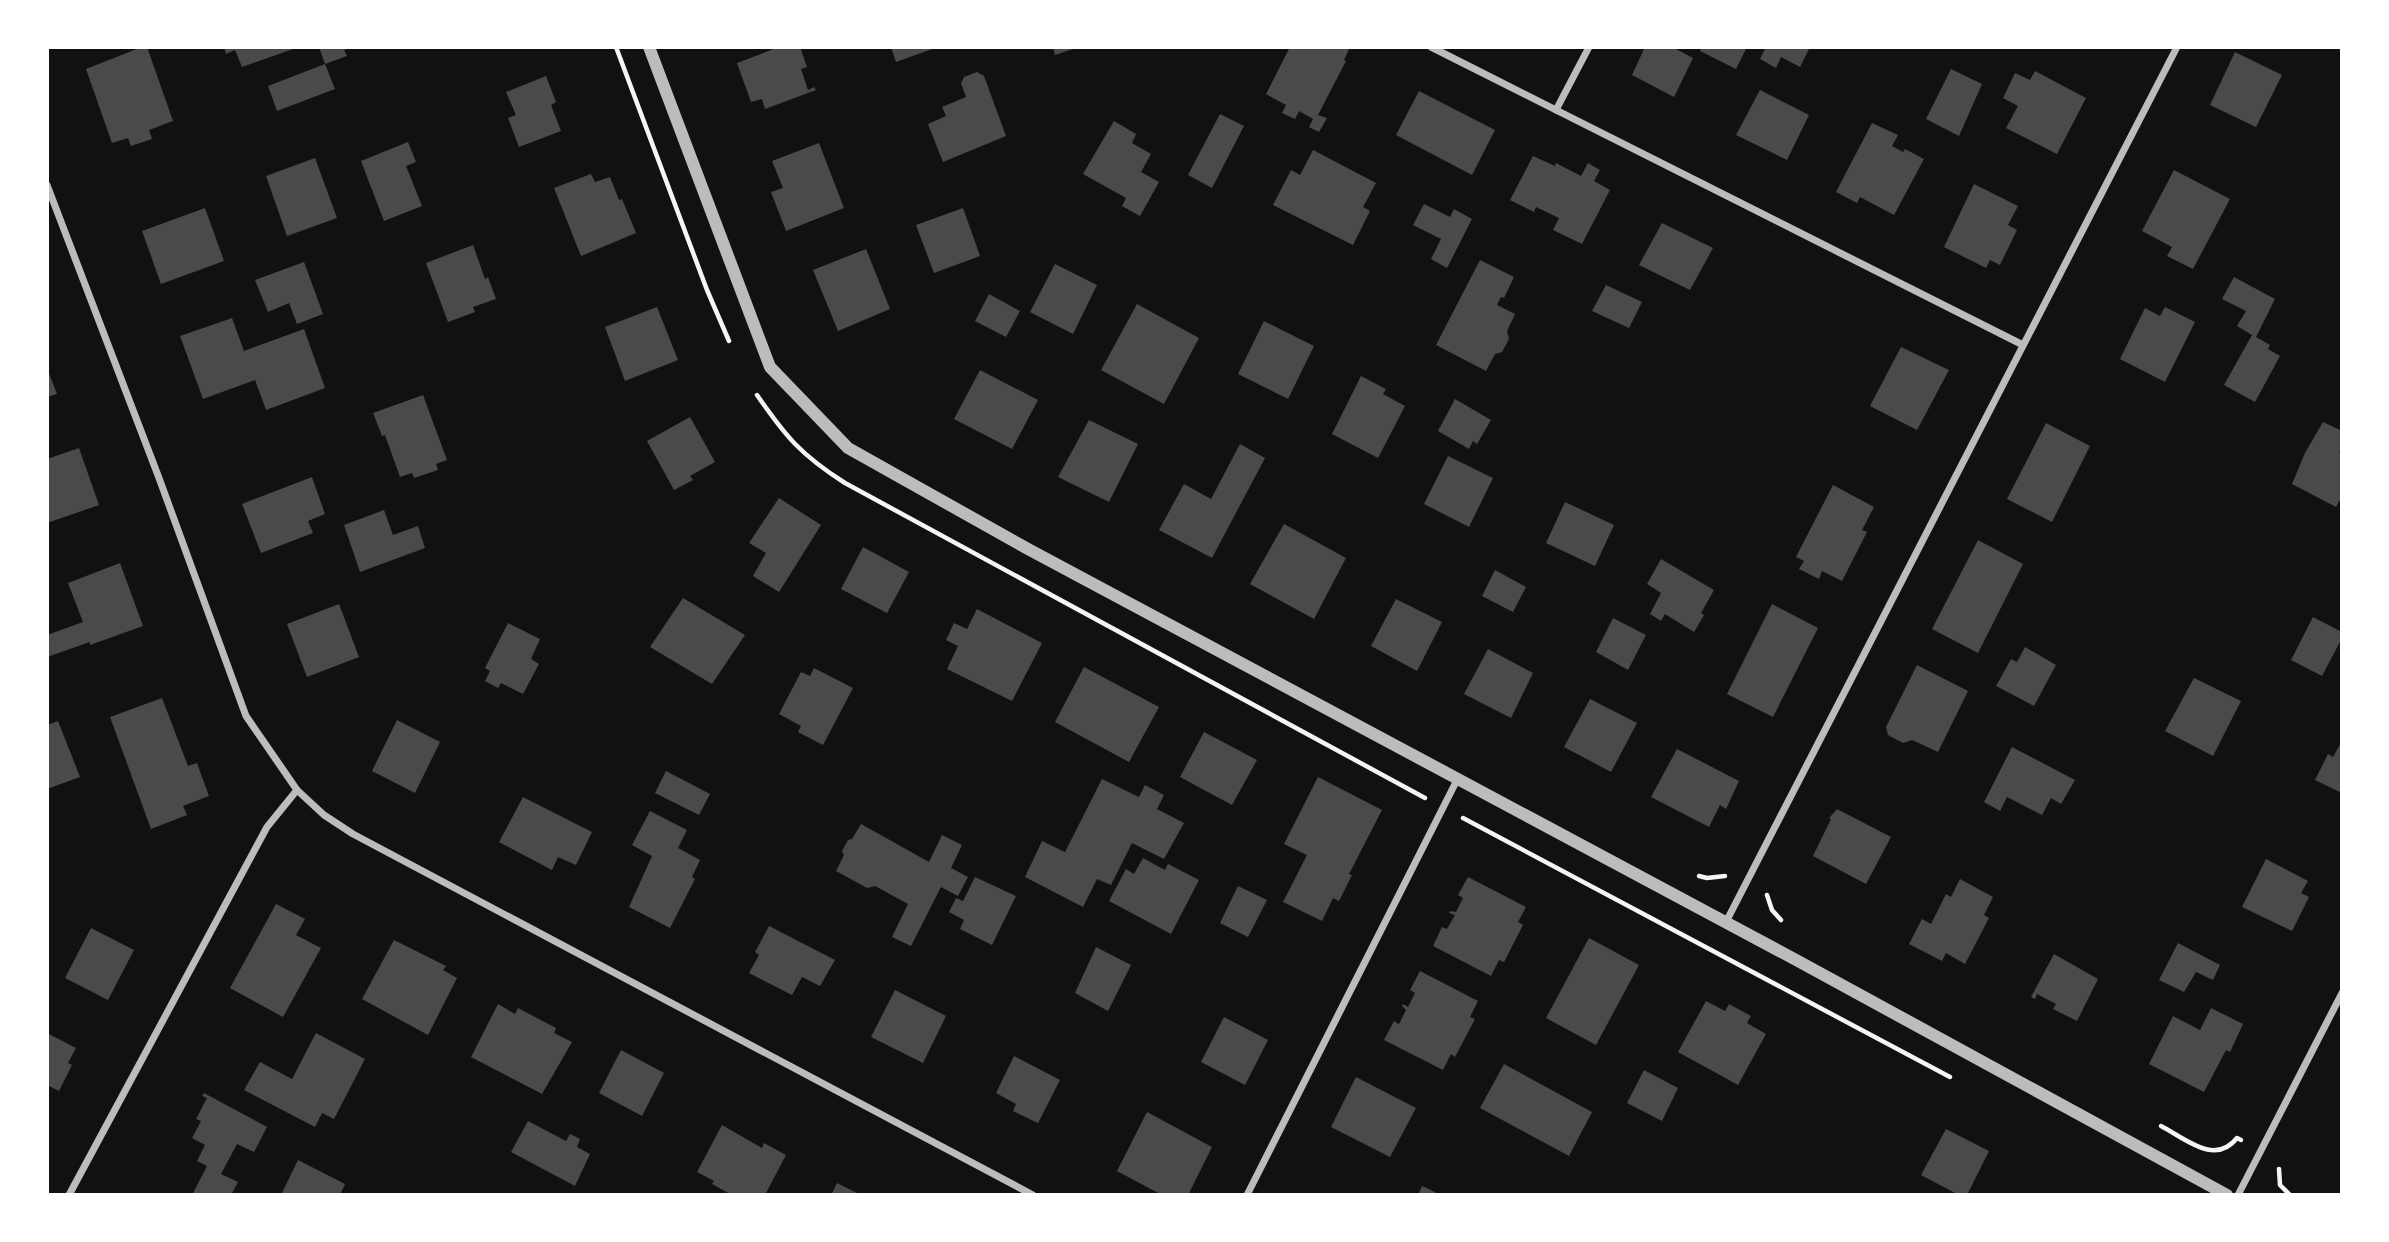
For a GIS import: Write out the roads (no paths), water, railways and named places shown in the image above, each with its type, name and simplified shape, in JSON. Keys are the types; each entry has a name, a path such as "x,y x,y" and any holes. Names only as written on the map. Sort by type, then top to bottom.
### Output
{"street":[{"path":"649,47 770,367 848,448 1028,549 1726,922 2227,1195"},
{"path":"1432,47 2023,345"},
{"path":"1556,110 1589,47"},
{"path":"1726,922 2177,47"},
{"path":"47,185 246,716 297,790 324,815 416,869 1033,1195"},
{"path":"1247,1195 1457,780"},
{"path":"69,1195 267,827 297,790"},
{"path":"2238,1195 2342,993"}]}
